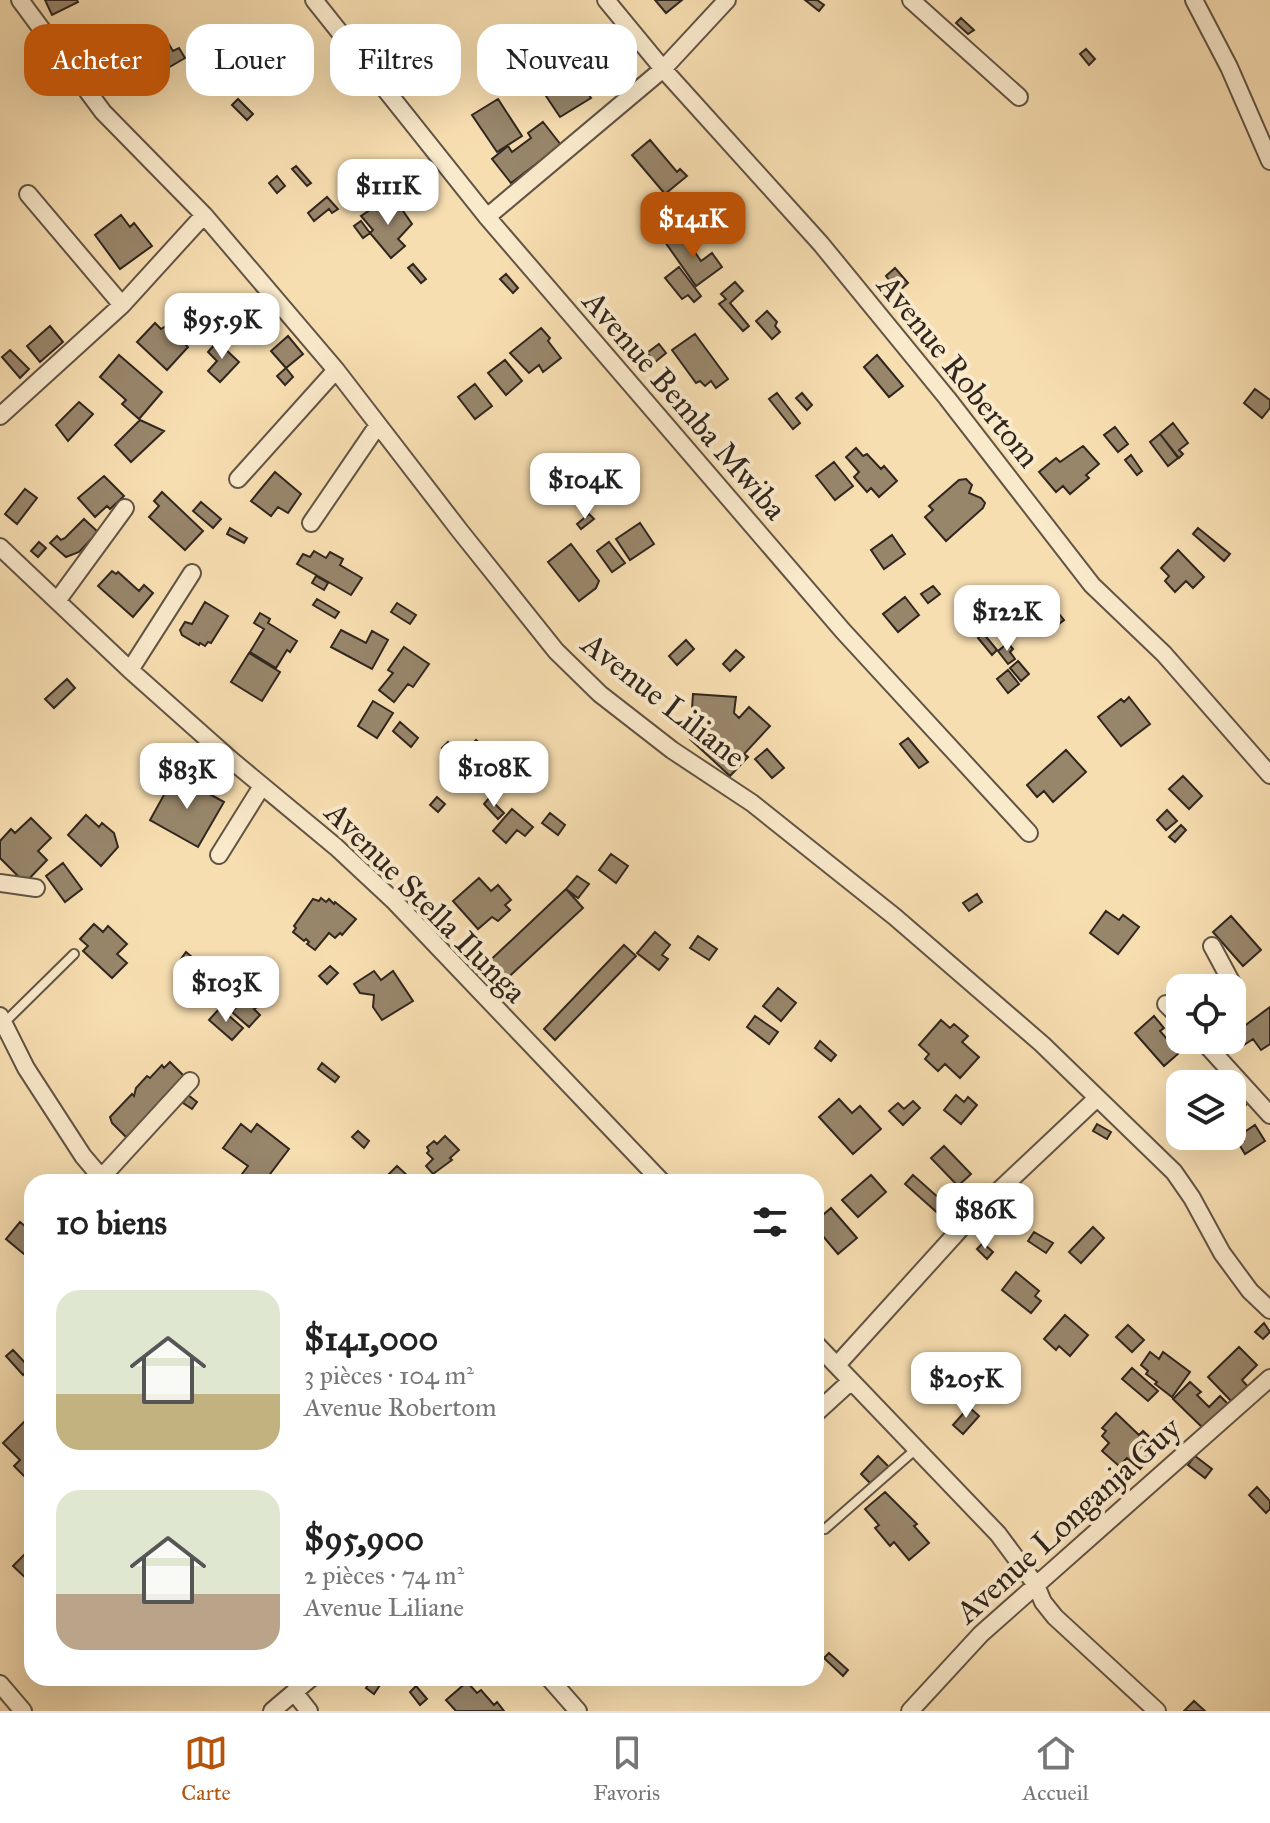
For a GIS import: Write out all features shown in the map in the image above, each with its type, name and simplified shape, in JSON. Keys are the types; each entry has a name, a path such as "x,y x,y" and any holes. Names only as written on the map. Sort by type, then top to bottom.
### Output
{"street":[{"name":"Avenue Liliane","path":"20,0 103,112 204,215 336,370 556,651 600,694 672,750 752,803 895,917 1042,1044 1174,1172 1222,1253 1250,1291 1270,1310"},
{"name":"Avenue Bemba Mwiba","path":"314,0 487,217 843,631 1029,833"},
{"name":"Avenue Robertom","path":"606,0 663,69 821,244 947,398 1092,585 1164,654 1270,775"},
{"path":"487,217 663,69 727,0"},
{"path":"911,0 1019,97"},
{"path":"1194,0 1229,67 1270,161"},
{"path":"28,194 122,305"},
{"path":"0,416 122,305 204,215"},
{"path":"238,479 336,370"},
{"path":"311,523 378,425"},
{"path":"57,601 125,508"},
{"name":"Avenue Stella Ilunga","path":"0,547 130,670 336,847 395,902 654,1174"},
{"path":"130,670 192,573"},
{"path":"219,855 262,786"},
{"path":"0,883 36,888"},
{"path":"1212,946 1227,974"},
{"path":"3,1025 26,1068 98,1174"},
{"path":"1215,1054 1270,1115"},
{"path":"108,1174 190,1081"},
{"path":"837,1365 972,1216 1097,1098"},
{"path":"824,1352 998,1534 1036,1585 1043,1602 1055,1617 1157,1711"},
{"name":"Avenue Longanja Guy","path":"910,1711 981,1634 1270,1378"},
{"path":"824,1406 851,1381"},
{"path":"272,1711 301,1686"},
{"path":"556,1686 578,1711"},
{"path":"294,1692 309,1711"},
{"path":"3,1693 23,1711"}],"lane":[{"path":"3,1025 74,954"},
{"path":"825,1529 916,1449"}],"building":[{"path":"45,0 77,0 78,2 52,15"},
{"path":"655,0 682,0 666,13"},
{"path":"805,0 817,0 824,5 819,11"},
{"path":"961,18 974,30 968,34 956,23"},
{"path":"170,46 173,51 179,48 185,58 170,67"},
{"path":"1086,49 1095,59 1089,65 1080,54"},
{"path":"546,96 591,98 560,117"},
{"path":"238,99 253,114 247,120 232,105"},
{"path":"498,99 522,136 497,152 472,115"},
{"path":"543,122 561,145 511,183 492,159 508,146 512,152 531,138 528,133"},
{"path":"650,140 677,172 680,169 687,176 665,194 632,155"},
{"path":"296,166 311,183 307,186 292,169"},
{"path":"277,176 285,186 277,193 269,183"},
{"path":"327,197 338,209 332,213 329,209 314,221 308,213"},
{"path":"383,201 391,212 401,208 412,224 398,239 405,246 391,258 370,233 373,230 361,216"},
{"path":"121,215 130,227 134,223 152,246 120,269 95,235"},
{"path":"361,221 370,233 363,238 354,226"},
{"path":"681,232 701,261 712,253 722,267 696,286 665,242"},
{"path":"413,264 426,279 421,283 408,268"},
{"path":"679,267 701,296 694,302 688,295 682,299 665,278"},
{"path":"895,268 908,283 898,292 886,276"},
{"path":"506,274 518,288 513,293 500,279"},
{"path":"735,282 743,291 730,303 749,326 743,331 719,304 726,299 721,294"},
{"path":"767,311 777,322 775,326 780,332 772,339 756,321"},
{"path":"155,323 161,329 166,326 188,347 167,370 137,342"},
{"path":"50,326 63,342 40,362 27,346"},
{"path":"541,328 561,358 543,372 539,365 529,373 510,353"},
{"path":"695,334 728,379 716,388 711,381 705,386 700,381 696,383 672,350"},
{"path":"288,336 303,354 286,368 271,351"},
{"path":"220,338 227,345 224,348 239,362 220,382 208,371 217,361 208,352"},
{"path":"659,344 666,353 655,362 647,353"},
{"path":"10,350 29,369 20,378 2,357"},
{"path":"119,355 162,392 139,419 122,404 126,400 100,377"},
{"path":"877,355 903,386 889,397 864,367"},
{"path":"505,360 522,381 506,395 488,373"},
{"path":"286,368 293,377 285,385 277,376"},
{"path":"475,384 492,406 475,419 458,397"},
{"path":"1255,389 1270,400 1270,408 1262,418 1244,403"},
{"path":"777,393 800,423 793,429 769,399"},
{"path":"802,393 812,405 807,410 796,398"},
{"path":"79,402 93,414 68,441 56,425"},
{"path":"140,420 164,431 131,462 115,445"},
{"path":"1173,423 1188,443 1179,450 1183,454 1179,458 1160,434"},
{"path":"1115,427 1128,444 1118,452 1104,435"},
{"path":"1160,434 1178,458 1168,466 1150,442"},
{"path":"1083,446 1099,464 1086,475 1089,478 1070,494 1063,486 1056,492 1039,472 1056,458 1060,462"},
{"path":"856,448 863,456 867,454 881,469 884,466 897,481 879,497 871,488 867,492 854,477 859,472 846,457"},
{"path":"1131,455 1142,471 1137,475 1125,460"},
{"path":"834,462 853,486 835,500 816,476"},
{"path":"275,472 301,494 288,513 278,507 271,516 251,501"},
{"path":"104,476 124,496 95,517 78,498"},
{"path":"966,479 972,485 969,493 985,503 946,541 925,517 933,510 929,506 959,480"},
{"path":"25,489 37,498 17,524 5,514"},
{"path":"162,492 203,531 185,550 149,517 159,506 154,501"},
{"path":"201,502 221,519 213,528 193,511"},
{"path":"589,514 594,519 581,529 577,524"},
{"path":"84,519 98,532 79,552 66,557 50,543 57,536 61,540 65,538"},
{"path":"640,523 654,544 630,560 616,539"},
{"path":"230,528 247,538 244,543 227,534"},
{"path":"1198,528 1230,554 1224,561 1193,534"},
{"path":"892,535 905,554 884,569 871,550"},
{"path":"39,542 46,548 38,557 31,551"},
{"path":"609,542 625,563 612,572 597,551"},
{"path":"571,544 599,581 596,588 579,601 548,562"},
{"path":"1178,550 1204,577 1193,588 1186,581 1175,592 1165,581 1169,576 1161,568"},
{"path":"314,551 326,558 330,552 343,559 340,565 362,578 351,595 297,564 303,554 310,557"},
{"path":"112,571 118,572 139,591 144,585 153,593 133,617 98,586"},
{"path":"316,576 328,583 324,590 312,583"},
{"path":"933,586 940,594 928,603 921,594"},
{"path":"905,597 919,615 898,632 883,614"},
{"path":"317,599 339,612 335,618 313,605"},
{"path":"205,602 228,616 211,643 205,646 182,635 180,630 185,622 192,624"},
{"path":"397,603 416,615 410,624 391,612"},
{"path":"1056,610 1064,620 1046,634 1038,624"},
{"path":"260,613 270,619 268,623 297,641 276,668 250,652 264,629 254,623"},
{"path":"341,630 366,643 372,631 388,640 372,669 331,647"},
{"path":"983,633 997,650 992,655 978,638"},
{"path":"686,640 694,649 677,665 669,656"},
{"path":"1008,643 1015,659 1008,664 998,651"},
{"path":"404,647 429,664 413,687 408,684 394,702 379,690 393,673 388,670"},
{"path":"736,650 744,657 730,671 723,664"},
{"path":"249,653 280,672 262,701 231,682"},
{"path":"1018,661 1029,674 1021,681 1010,668"},
{"path":"1008,670 1019,684 1008,693 997,679"},
{"path":"67,679 75,688 54,708 45,699"},
{"path":"693,694 736,697 734,713 739,718 749,707 770,726 744,754 748,757 730,776 690,739"},
{"path":"1129,697 1150,724 1121,746 1098,717 1121,699 1124,702"},
{"path":"373,701 393,713 377,738 358,726"},
{"path":"400,722 418,738 411,747 393,731"},
{"path":"908,738 928,762 919,768 900,744"},
{"path":"476,740 500,761 486,778 461,758"},
{"path":"448,742 458,752 452,758 442,748"},
{"path":"767,749 784,768 772,778 755,759"},
{"path":"1066,750 1086,772 1053,802 1044,791 1037,797 1027,785"},
{"path":"175,775 224,802 198,847 150,820"},
{"path":"1183,776 1202,796 1189,809 1169,789"},
{"path":"437,797 445,804 438,812 430,805"},
{"path":"489,798 504,813 498,819 484,804"},
{"path":"512,809 533,827 525,836 517,830 506,843 493,831"},
{"path":"1167,810 1177,821 1166,830 1157,820"},
{"path":"550,813 565,825 558,835 542,823"},
{"path":"86,815 99,827 102,823 114,833 118,847 101,866 68,835"},
{"path":"31,818 51,838 38,851 47,860 25,883 0,858 0,841 11,829 15,833"},
{"path":"1181,825 1186,830 1175,842 1169,837"},
{"path":"611,854 628,866 616,883 599,870"},
{"path":"63,863 82,889 65,902 46,876"},
{"path":"577,876 589,884 578,898 566,889"},
{"path":"479,878 491,891 498,885 511,900 505,905 510,910 498,921 492,917 478,929 453,901"},
{"path":"566,889 583,908 499,986 482,968"},
{"path":"977,894 982,902 969,911 963,903"},
{"path":"321,898 326,902 329,899 335,902 356,919 342,935 340,933 335,938 329,933 315,950 306,939 304,941 293,932 313,899 319,901"},
{"path":"1106,911 1119,920 1123,915 1139,927 1118,954 1090,933"},
{"path":"1231,916 1261,950 1243,966 1213,932"},
{"path":"94,924 103,932 108,926 127,944 117,954 127,963 112,978 83,951 88,946 80,939"},
{"path":"655,932 670,945 662,955 668,959 659,970 637,953"},
{"path":"698,936 717,949 709,960 690,948"},
{"path":"624,945 636,956 555,1040 544,1029"},
{"path":"186,952 201,965 193,975 178,963"},
{"path":"330,966 338,973 327,984 319,976"},
{"path":"374,971 381,980 393,971 413,1001 382,1020 373,1007 374,995 360,993 354,984"},
{"path":"193,975 215,994 206,1004 195,995 189,1003 178,994"},
{"path":"778,988 796,1003 781,1021 763,1006"},
{"path":"248,994 261,1005 254,1009 260,1015 249,1027 232,1012"},
{"path":"1270,1007 1270,1044 1261,1050 1253,1039 1246,1044 1246,1025"},
{"path":"220,1008 243,1028 232,1040 209,1020"},
{"path":"755,1016 778,1032 769,1044 747,1027"},
{"path":"1154,1016 1164,1028 1160,1031 1166,1038 1166,1054 1178,1054 1164,1066 1135,1033"},
{"path":"941,1020 950,1028 954,1024 968,1036 962,1042 979,1057 960,1078 945,1064 938,1071 925,1059 929,1054 919,1045"},
{"path":"820,1041 836,1055 831,1061 815,1048"},
{"path":"170,1062 186,1078 128,1139 110,1117 132,1094 134,1096 136,1088 147,1076 150,1078 162,1065 164,1068"},
{"path":"322,1063 339,1077 335,1082 318,1069"},
{"path":"188,1095 197,1102 192,1109 183,1103"},
{"path":"956,1095 964,1102 968,1097 977,1105 961,1124 944,1110"},
{"path":"839,1099 852,1113 860,1106 881,1129 853,1154 819,1117"},
{"path":"913,1101 920,1108 903,1125 889,1111 898,1103 904,1109"},
{"path":"241,1124 251,1132 257,1124 289,1149 270,1174 242,1174 248,1166 223,1148"},
{"path":"1097,1124 1111,1132 1107,1139 1093,1131"},
{"path":"1255,1125 1265,1141 1245,1154 1243,1150 1246,1150 1246,1131"},
{"path":"358,1131 369,1141 364,1148 352,1137"},
{"path":"445,1136 459,1150 450,1158 452,1160 433,1174 426,1166 433,1159 427,1153 427,1147 434,1141 437,1144"},
{"path":"944,1146 971,1174 958,1186 931,1158"},
{"path":"397,1166 406,1174 389,1174"},
{"path":"871,1175 886,1192 858,1217 842,1200"},
{"path":"913,1175 949,1207 941,1216 905,1184"},
{"path":"831,1208 857,1238 838,1254 824,1237 824,1214"},
{"path":"20,1222 24,1225 24,1254 6,1239"},
{"path":"1093,1227 1104,1238 1081,1263 1069,1252"},
{"path":"1034,1232 1053,1243 1046,1253 1028,1241"},
{"path":"983,1243 993,1252 987,1259 977,1249"},
{"path":"1016,1272 1039,1291 1035,1296 1041,1301 1031,1313 1002,1290"},
{"path":"1065,1315 1088,1335 1070,1356 1059,1346 1056,1350 1044,1339"},
{"path":"1264,1323 1270,1332 1263,1339 1255,1332"},
{"path":"1128,1325 1144,1340 1132,1352 1116,1337"},
{"path":"1239,1347 1257,1365 1242,1380 1250,1389 1234,1404 1208,1377"},
{"path":"13,1350 24,1362 23,1375 6,1356"},
{"path":"1150,1352 1159,1359 1163,1352 1190,1372 1172,1397 1155,1384 1157,1382 1146,1374 1148,1371 1141,1365"},
{"path":"1132,1368 1158,1391 1148,1401 1122,1379"},
{"path":"1190,1382 1201,1392 1197,1395 1209,1407 1220,1396 1230,1406 1206,1431 1173,1399"},
{"path":"969,1407 979,1416 963,1434 953,1425"},
{"path":"1116,1413 1139,1435 1143,1431 1157,1444 1154,1447 1157,1450 1140,1469 1127,1458 1119,1466 1102,1451 1109,1443 1102,1436 1106,1431 1102,1428"},
{"path":"24,1422 24,1476 14,1466 20,1460 3,1443"},
{"path":"878,1456 890,1468 872,1485 861,1474"},
{"path":"1195,1456 1212,1469 1205,1478 1188,1465"},
{"path":"1257,1487 1270,1501 1270,1509 1266,1513 1249,1495"},
{"path":"885,1492 917,1524 914,1526 929,1543 909,1560 894,1542 890,1546 875,1528 879,1525 865,1509"},
{"path":"24,1555 24,1576 13,1566"},
{"path":"829,1653 848,1670 843,1676 824,1658"},
{"path":"367,1686 379,1686 374,1694"},
{"path":"416,1686 427,1699 420,1705 410,1692"},
{"path":"462,1686 471,1686 477,1693 481,1690 504,1711 456,1711 446,1700"},
{"path":"1194,1701 1205,1711 1184,1711"}]}
